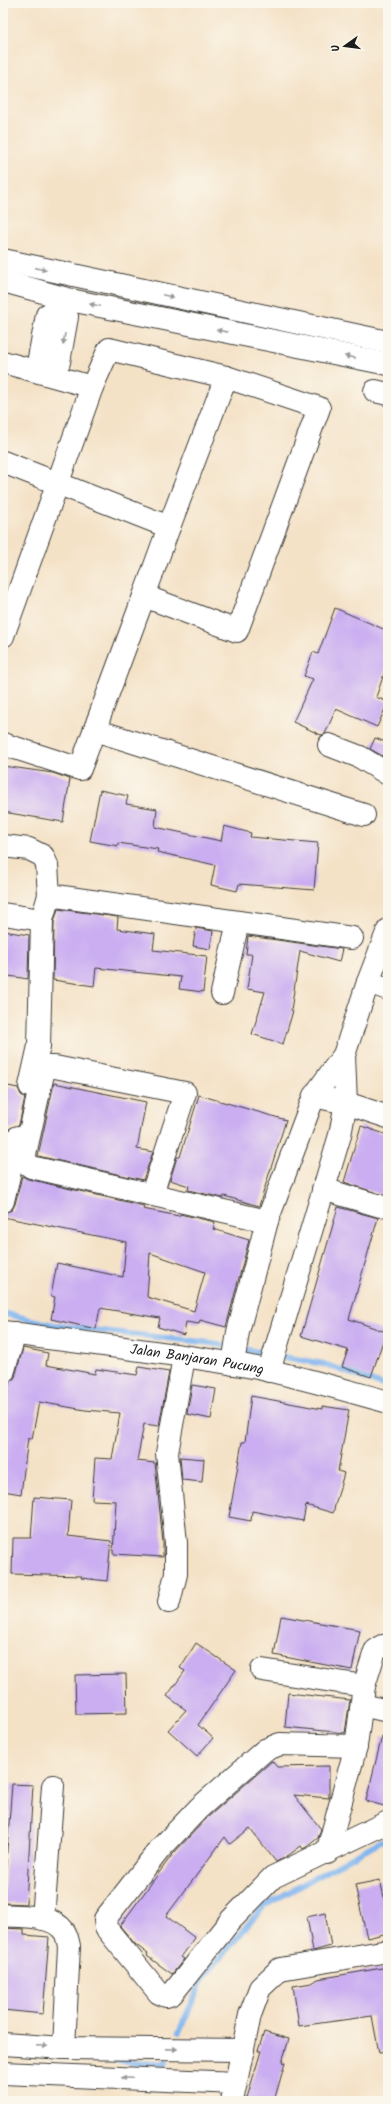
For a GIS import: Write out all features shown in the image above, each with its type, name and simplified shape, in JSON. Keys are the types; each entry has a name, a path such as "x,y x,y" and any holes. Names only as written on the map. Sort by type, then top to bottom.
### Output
{"street":[{"path":"3,260 304,326 388,342"},
{"path":"3,281 59,303 388,364"},
{"path":"48,371 39,358 42,337 47,315 59,303"},
{"path":"301,348 304,326"},
{"path":"3,636 92,387 109,349 226,377 319,408 237,631 144,596"},
{"path":"3,362 48,371 92,387"},
{"path":"3,744 80,769 226,377"},
{"path":"3,462 169,527"},
{"path":"95,730 364,815"},
{"path":"329,745 360,757 388,774"},
{"path":"3,846 29,849 43,856 47,866 48,895 42,920 39,1046 3,1201"},
{"path":"48,895 352,938"},
{"path":"3,914 42,920"},
{"path":"222,993 238,922"},
{"path":"233,1361 238,1334 267,1221 314,1096 344,1055 368,982 388,930"},
{"path":"368,982 388,989"},
{"path":"272,1358 340,1135 346,1104 344,1055"},
{"path":"152,1194 185,1093 55,1067 48,1067 43,1074 25,1154 26,1163 31,1167 267,1221"},
{"path":"314,1096 388,1117"},
{"path":"323,1189 380,1206"},
{"path":"3,1373 9,1332"},
{"name":"Jalan Banjaran Pucung","path":"9,1332 96,1343 184,1357 233,1361 272,1358 388,1402"},
{"path":"169,1602 176,1574 176,1543 167,1453 184,1357"},
{"path":"327,1853 356,1746 363,1696 375,1651 382,1646 388,1646"},
{"path":"262,1670 363,1696 388,1711"},
{"path":"356,1746 280,1744 265,1750 199,1808 158,1850 105,1920 105,1924 159,1993 166,1996 172,1994 230,1921 273,1877 327,1853 388,1822"},
{"path":"43,1919 53,1786"},
{"path":"3,1915 43,1919 54,1923 64,1931 70,1946 64,2048"},
{"path":"3,2073 206,2081 234,2092 250,2016 260,1988 280,1969 388,1951"},
{"path":"3,2044 64,2048 243,2050"},
{"path":"206,2081 208,2049"}],"building":[{"path":"335,608 388,631 388,662 376,697 388,702 377,727 336,709 325,734 321,735 293,722 313,679 304,676 313,652 318,654"},
{"path":"375,738 388,743 388,759 370,749"},
{"path":"3,766 53,773 70,779 63,822 3,812"},
{"path":"100,790 128,796 126,804 157,809 155,827 221,841 224,826 251,833 250,837 318,843 314,890 239,884 237,891 211,885 215,865 157,852 158,849 118,843 118,846 90,841"},
{"path":"58,909 118,917 117,929 155,934 153,950 207,956 203,992 179,989 181,977 96,968 94,986 53,980 54,922"},
{"path":"196,928 213,931 210,949 193,946"},
{"path":"3,931 29,935 28,979 3,975"},
{"path":"248,936 342,949 339,962 300,951 291,1010 293,1011 283,1044 252,1034 265,992 247,989 252,954 246,954"},
{"path":"54,1083 146,1102 137,1149 153,1152 143,1180 38,1156"},
{"path":"3,1085 18,1088 21,1095 25,1097 19,1125 9,1129 3,1146"},
{"path":"199,1095 286,1120 259,1206 224,1196 223,1198 188,1190 189,1186 170,1180 177,1157 180,1157"},
{"path":"361,1126 388,1135 388,1197 344,1182"},
{"path":"22,1176 28,1179 144,1206 143,1209 179,1216 180,1214 215,1222 213,1229 249,1240 226,1327 200,1320 199,1324 186,1322 184,1335 158,1327 160,1318 100,1308 96,1329 51,1319 55,1297 51,1296 57,1263 123,1277 126,1242 3,1217 3,1213 12,1210","holes":["150,1253 205,1272 194,1311 147,1297"]},
{"path":"338,1207 378,1218 349,1319 386,1332 371,1377 342,1367 348,1350 301,1336"},
{"path":"23,1348 48,1353 46,1365 95,1374 96,1369 137,1375 139,1367 169,1372 159,1426 144,1424 137,1461 155,1463 163,1557 113,1554 116,1501 92,1500 95,1458 112,1459 120,1413 85,1410 39,1402 32,1439 28,1438 21,1494 3,1491 3,1401 6,1402 9,1384 15,1377"},
{"path":"192,1385 216,1389 211,1419 187,1414"},
{"path":"251,1396 322,1409 322,1406 349,1410 338,1471 344,1473 333,1513 306,1505 303,1521 252,1511 251,1521 229,1517 242,1442 245,1442"},
{"path":"180,1457 204,1459 202,1482 182,1480"},
{"path":"34,1497 71,1500 68,1536 111,1541 107,1581 81,1578 82,1576 12,1574 13,1538 31,1538"},
{"path":"281,1616 360,1630 352,1670 274,1655"},
{"path":"196,1643 236,1670 198,1725 213,1738 197,1756 168,1730 186,1710 167,1696 185,1671 180,1668"},
{"path":"126,1674 127,1713 76,1714 75,1675"},
{"path":"288,1693 350,1700 345,1733 285,1727"},
{"path":"382,1736 388,1737 388,1807 366,1801"},
{"path":"272,1761 277,1767 329,1766 329,1798 294,1795 321,1829 318,1838 303,1849 301,1846 276,1862 250,1828 230,1844 225,1837 166,1916 195,1938 181,1957 184,1959 172,1974 147,1956 148,1954 135,1944 120,1926 172,1855 208,1817"},
{"path":"12,1784 33,1785 26,1904 3,1903"},
{"path":"380,1880 388,1915 388,1933 367,1938 355,1885"},
{"path":"325,1913 331,1946 313,1951 307,1917"},
{"path":"3,1928 24,1929 24,1935 49,1937 43,2014 3,2010"},
{"path":"388,1967 388,2052 379,2053 372,2016 299,2026 293,1986 312,1983 318,1979"},
{"path":"264,2032 289,2039 282,2062 285,2063 274,2101 246,2101 261,2051 258,2051"}],"waterway":[{"path":"3,1313 57,1326 211,1343 269,1354"},
{"path":"278,1356 324,1364 388,1387"},
{"path":"179,2032 203,1978 264,1906 388,1837"},
{"path":"106,2059 164,2065 166,2062"}]}
